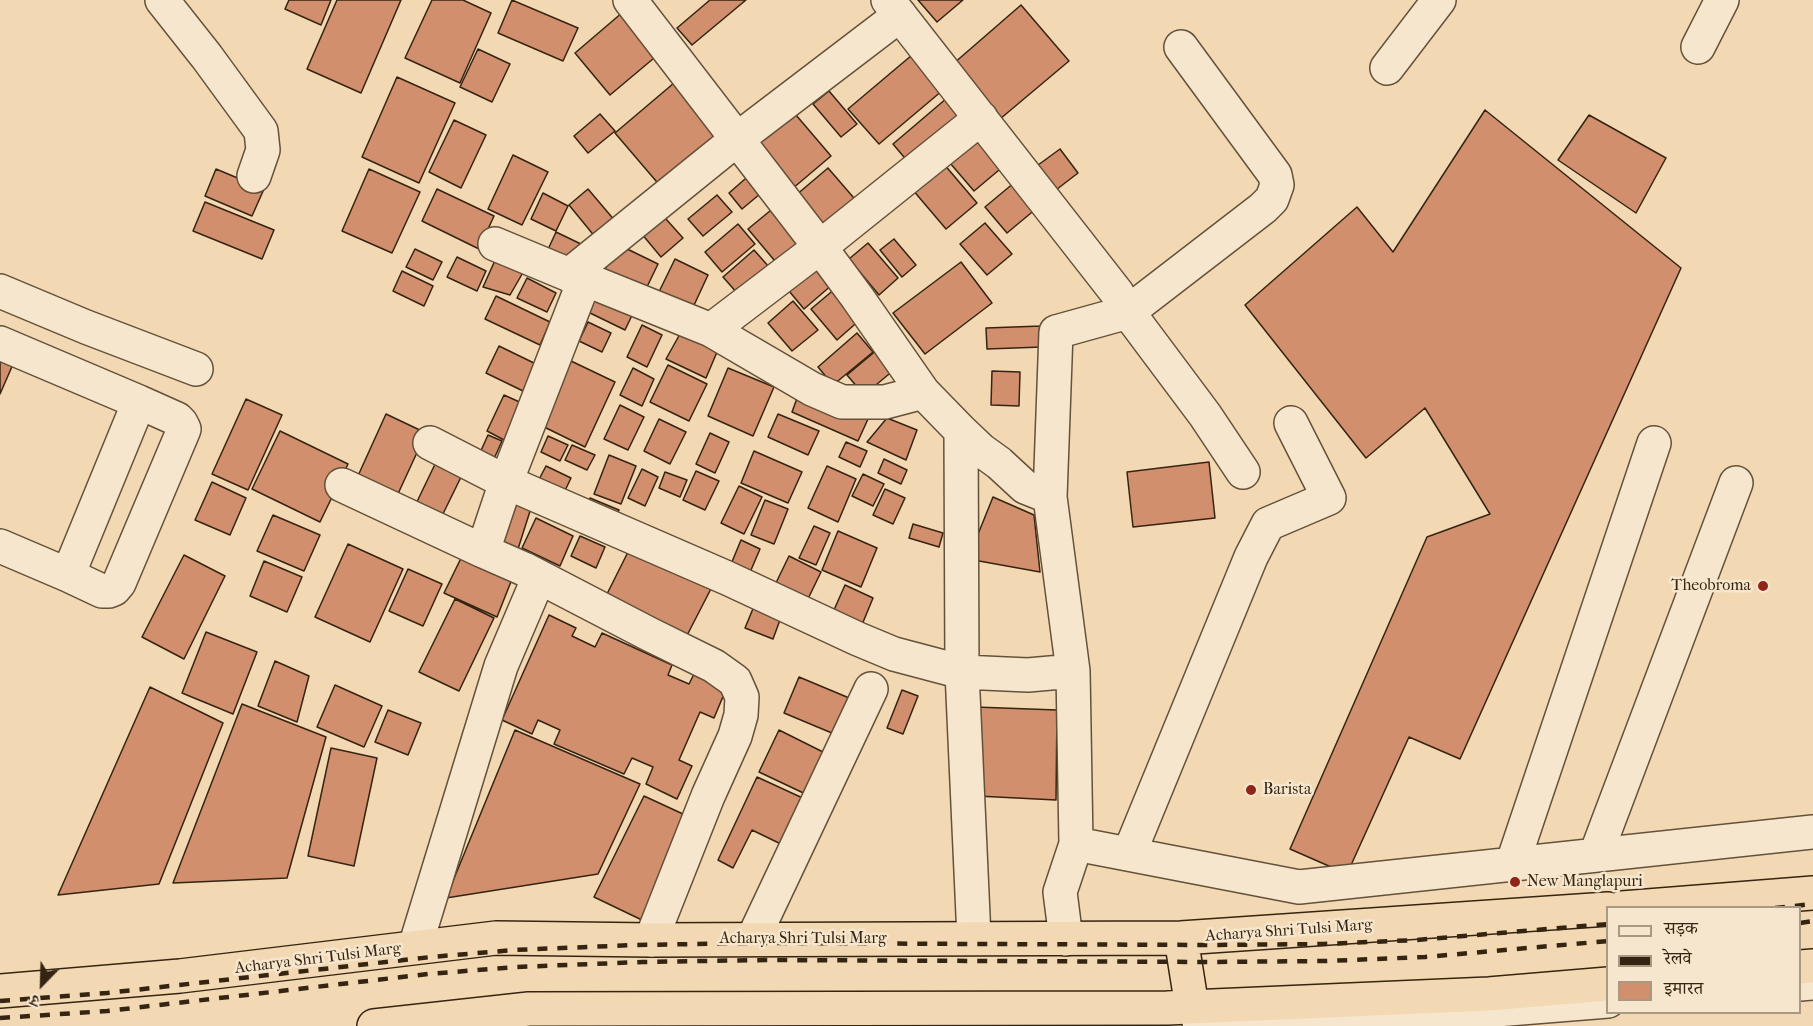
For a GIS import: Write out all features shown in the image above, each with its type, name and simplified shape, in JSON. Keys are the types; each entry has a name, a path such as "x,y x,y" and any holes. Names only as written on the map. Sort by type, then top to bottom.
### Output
{"highway":[{"path":"1647,906 1813,893"},
{"name":"Acharya Shri Tulsi Marg","path":"0,991 180,976 496,938 651,940 1181,938 1606,909"},
{"path":"1181,938 1192,1007"},
{"path":"374,1026 529,1009 1192,1007 1489,994 1606,984"}],"street":[{"path":"162,0 261,131 263,150 254,176"},
{"path":"630,0 820,247 923,392 981,450 1025,487 1050,497"},
{"path":"1387,68 1439,0"},
{"path":"1698,47 1722,0"},
{"path":"483,551 577,278 736,140 894,8 1117,293 1128,312 1181,381 1243,472"},
{"path":"1066,939 1060,892 1076,844 1073,671 1050,497 1056,332 1128,312 1263,208 1272,199 1277,185 1275,175 1181,47"},
{"path":"711,330 820,247 981,118"},
{"path":"495,244 711,330 812,388 842,402 885,402 923,392"},
{"path":"0,291 75,323 196,369"},
{"path":"0,343 177,419 184,429 119,583 114,589 102,591 0,546"},
{"path":"68,575 139,402"},
{"path":"1129,854 1251,557 1268,524 1329,498 1291,423"},
{"path":"961,431 962,672 974,938"},
{"path":"430,443 506,482 727,578 894,654 962,672 1028,675 1073,671"},
{"path":"1512,865 1654,443"},
{"path":"1596,854 1736,483"},
{"path":"342,484 539,577 714,666 735,681 742,697 741,715 735,736 708,796 651,940"},
{"path":"415,947 501,666 539,577"},
{"path":"753,939 871,689"},
{"path":"1076,844 1299,887 1813,832"},
{"path":"500,1026 601,1020 793,1023 1336,1022 1606,1001"}],"building":[{"path":"289,0 331,0 321,25 285,9"},
{"path":"337,0 401,0 361,93 307,69"},
{"path":"432,0 463,0 491,13 460,83 405,58"},
{"path":"512,0 578,28 563,61 498,33"},
{"path":"710,0 746,0 692,45 677,28"},
{"path":"918,0 963,0 937,22"},
{"path":"1021,5 1069,61 1000,119 953,64"},
{"path":"630,6 666,48 610,95 575,53"},
{"path":"478,49 510,64 492,102 460,87"},
{"path":"912,55 943,90 879,144 848,109"},
{"path":"397,77 455,103 419,183 362,157"},
{"path":"674,83 721,137 662,188 615,133"},
{"path":"829,91 857,124 841,137 813,104"},
{"path":"947,98 967,123 914,169 893,144"},
{"path":"790,108 831,156 792,189 749,139"},
{"path":"1485,110 1681,268 1460,759 1409,737 1347,874 1290,849 1427,537 1490,514 1425,408 1366,458 1245,305 1357,207 1393,252"},
{"path":"600,114 615,131 588,153 574,136"},
{"path":"1589,115 1666,158 1636,213 1558,160"},
{"path":"454,120 486,135 461,188 429,172"},
{"path":"975,130 1005,165 974,191 944,156"},
{"path":"1060,149 1078,173 1052,193 1034,168"},
{"path":"513,155 548,172 522,225 488,209"},
{"path":"943,163 977,203 946,229 912,189"},
{"path":"828,168 860,205 827,233 795,196"},
{"path":"216,169 264,189 252,216 205,196"},
{"path":"369,169 420,192 392,253 342,231"},
{"path":"753,172 766,189 742,209 729,193"},
{"path":"1015,182 1037,208 1007,233 985,207"},
{"path":"437,189 494,216 479,249 422,221"},
{"path":"588,189 616,222 596,238 569,205"},
{"path":"543,193 568,206 556,231 531,219"},
{"path":"717,195 732,212 703,236 688,219"},
{"path":"205,202 274,230 262,259 193,231"},
{"path":"776,206 808,243 780,267 748,229"},
{"path":"657,209 683,238 661,257 636,227"},
{"path":"985,223 1012,254 987,275 960,244"},
{"path":"738,224 755,244 722,272 705,252"},
{"path":"556,232 583,245 571,269 545,256"},
{"path":"894,239 916,265 902,277 880,250"},
{"path":"868,243 898,278 879,295 849,259"},
{"path":"617,244 658,264 645,291 604,272"},
{"path":"415,249 442,262 433,280 406,267"},
{"path":"754,250 777,276 745,302 723,277"},
{"path":"497,256 525,269 510,295 483,287"},
{"path":"457,257 486,271 477,291 447,277"},
{"path":"675,259 708,275 689,316 655,300"},
{"path":"813,260 833,284 804,309 784,285"},
{"path":"961,262 992,303 925,354 893,313"},
{"path":"402,271 433,286 424,306 393,291"},
{"path":"527,278 556,293 547,312 517,298"},
{"path":"836,288 862,318 837,340 811,309"},
{"path":"598,289 636,307 625,330 588,312"},
{"path":"496,296 550,322 540,345 485,319"},
{"path":"793,301 818,330 792,351 768,323"},
{"path":"588,322 611,333 602,352 579,341"},
{"path":"642,325 662,335 647,367 627,357"},
{"path":"685,325 720,345 706,378 666,359"},
{"path":"1041,326 1042,347 987,349 986,328"},
{"path":"857,333 873,352 833,385 818,367"},
{"path":"499,346 536,364 523,391 486,373"},
{"path":"878,349 895,369 864,395 847,375"},
{"path":"0,356 14,362 0,394"},
{"path":"571,361 615,382 585,447 540,425"},
{"path":"668,365 707,384 689,421 650,402"},
{"path":"633,368 654,379 642,406 620,395"},
{"path":"728,368 774,387 753,436 708,416"},
{"path":"992,371 1020,372 1019,406 991,405"},
{"path":"800,390 868,419 858,441 792,412"},
{"path":"504,395 524,404 506,441 487,431"},
{"path":"246,399 282,415 248,490 212,474"},
{"path":"620,405 644,417 628,450 604,439"},
{"path":"386,414 426,433 397,496 357,478"},
{"path":"778,414 819,431 808,455 768,437"},
{"path":"887,418 917,430 906,460 867,442"},
{"path":"659,419 686,432 670,464 644,451"},
{"path":"280,431 348,464 320,522 252,489"},
{"path":"710,433 729,442 715,473 696,464"},
{"path":"488,435 502,441 493,461 479,455"},
{"path":"548,436 568,445 560,461 541,452"},
{"path":"846,442 867,451 860,467 839,457"},
{"path":"572,445 595,455 587,470 565,460"},
{"path":"754,451 802,472 788,503 741,483"},
{"path":"609,455 636,466 621,504 594,494"},
{"path":"438,458 464,471 438,524 412,512"},
{"path":"884,459 907,470 901,484 878,473"},
{"path":"1209,462 1215,518 1133,527 1127,472"},
{"path":"546,466 571,478 561,499 535,487"},
{"path":"827,466 856,479 838,522 808,508"},
{"path":"642,469 658,477 645,506 628,498"},
{"path":"696,471 719,481 705,510 683,500"},
{"path":"665,472 687,480 680,497 659,488"},
{"path":"863,474 884,484 873,506 852,496"},
{"path":"212,482 246,498 230,535 195,520"},
{"path":"739,486 762,497 744,534 721,523"},
{"path":"885,489 905,498 893,524 873,515"},
{"path":"993,497 1034,515 1040,572 968,559"},
{"path":"590,498 619,510 612,522 584,512"},
{"path":"765,500 788,509 774,544 751,535"},
{"path":"510,501 531,508 518,549 498,542"},
{"path":"273,515 320,535 304,571 257,551"},
{"path":"536,518 573,536 560,566 522,548"},
{"path":"913,524 943,533 939,547 909,538"},
{"path":"814,526 830,533 816,565 799,558"},
{"path":"838,531 877,548 861,587 822,570"},
{"path":"580,536 605,547 596,568 571,556"},
{"path":"741,540 760,549 748,577 729,569"},
{"path":"348,544 403,569 370,642 315,617"},
{"path":"464,552 514,574 497,617 444,593"},
{"path":"628,552 715,581 681,647 601,606"},
{"path":"184,555 225,576 184,659 142,637"},
{"path":"789,556 821,572 805,605 773,589"},
{"path":"264,561 302,577 287,612 250,596"},
{"path":"408,569 442,584 423,626 389,611"},
{"path":"845,585 873,598 859,632 830,619"},
{"path":"455,599 494,618 459,691 419,672"},
{"path":"757,599 784,609 773,639 745,628"},
{"path":"549,615 576,628 572,636 595,647 602,633 672,665 668,675 689,684 695,672 727,687 714,718 700,712 679,760 692,766 677,799 646,784 653,767 632,758 624,774 554,744 560,730 538,720 532,734 502,720"},
{"path":"206,632 257,652 233,714 182,693"},
{"path":"275,661 309,676 297,722 258,706"},
{"path":"799,677 854,700 839,736 784,713"},
{"path":"335,685 382,706 364,747 317,727"},
{"path":"150,687 223,723 159,884 58,895"},
{"path":"902,690 918,696 903,734 887,728"},
{"path":"242,704 326,737 287,878 173,883"},
{"path":"975,707 1057,710 1056,800 977,796"},
{"path":"388,710 421,723 408,755 375,742"},
{"path":"515,730 640,784 598,874 446,898"},
{"path":"779,730 833,757 814,798 759,772"},
{"path":"331,748 377,758 354,866 308,856"},
{"path":"757,777 807,800 785,846 752,830 733,868 718,860"},
{"path":"644,796 683,814 644,921 594,897"}],"railway":[{"path":"1794,906 1813,904"},
{"path":"1801,923 1813,921"},
{"path":"0,1001 107,993 514,950 762,943 1324,944 1416,940 1606,924"},
{"path":"0,1018 107,1011 428,974 516,967 765,960 1326,961 1425,957 1606,941"}],"place":[{"name":"Theobroma","path":"1763,586"},
{"name":"Barista","path":"1251,790"},
{"name":"New Manglapuri","path":"1515,882"}]}
